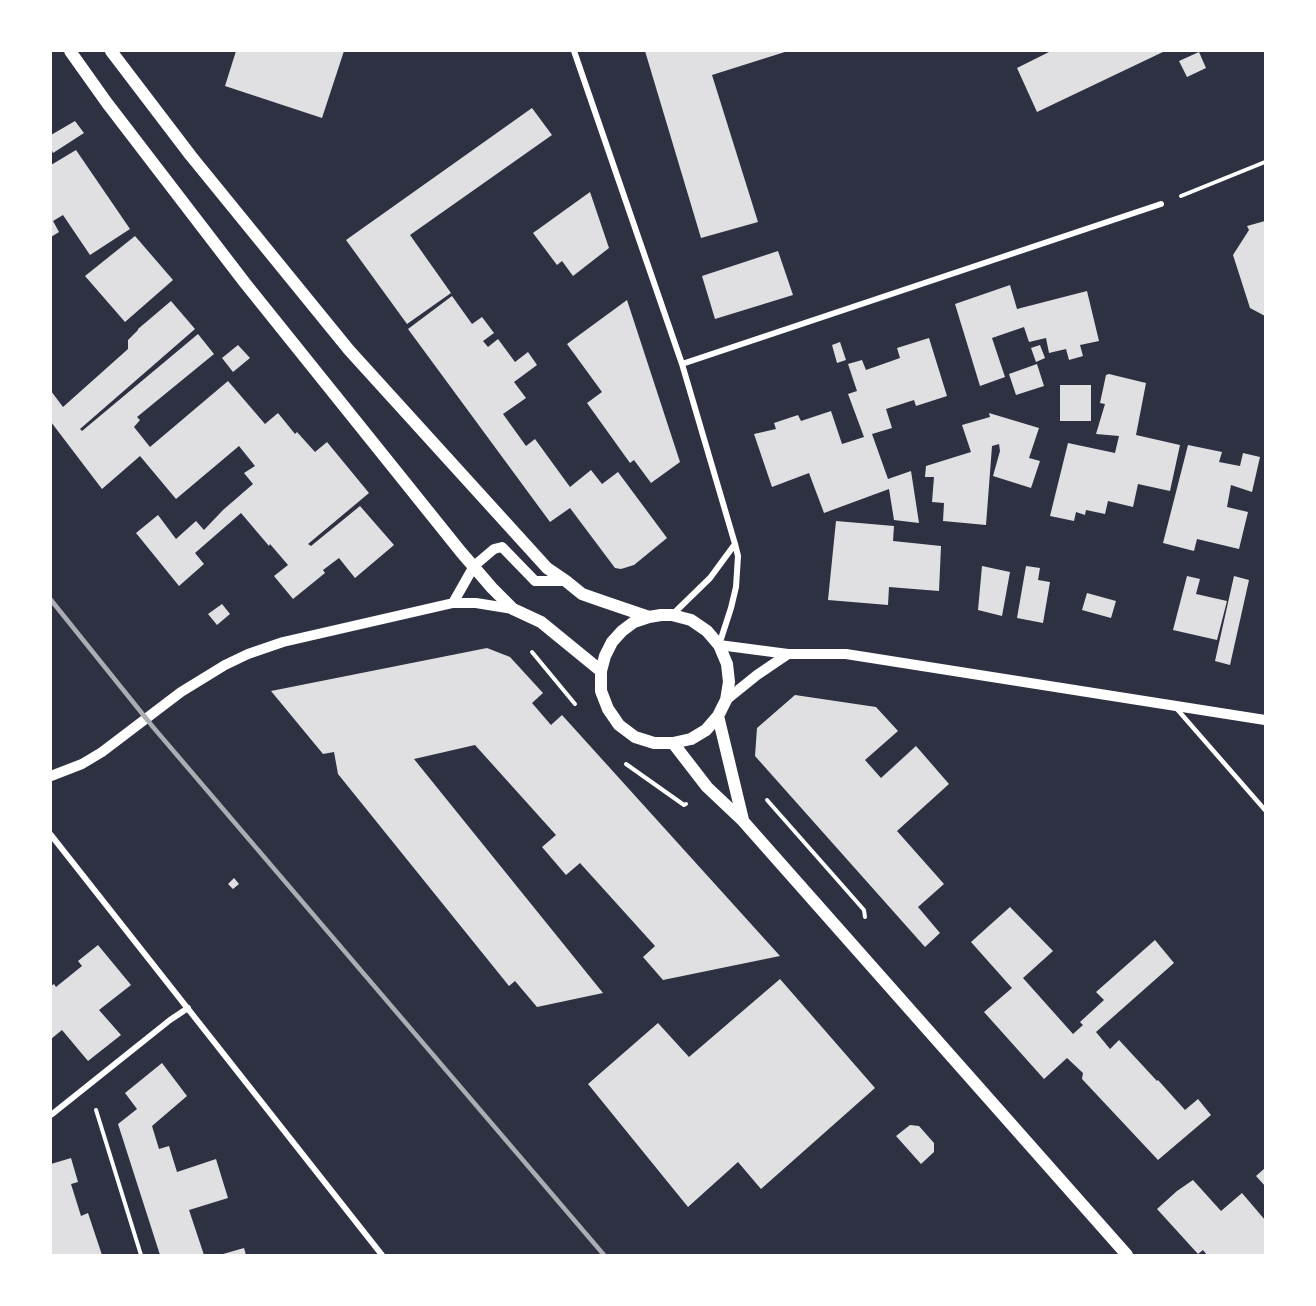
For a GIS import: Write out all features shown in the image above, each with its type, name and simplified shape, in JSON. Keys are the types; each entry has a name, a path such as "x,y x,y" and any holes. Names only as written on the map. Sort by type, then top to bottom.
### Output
{"main road":[{"path":"70,51 245,283 461,552 513,609 541,622 601,671"},
{"path":"111,51 198,164 349,350 547,568 582,594 649,617"},
{"path":"672,615 691,620 707,631 719,645 727,664 729,682 726,700 718,716 706,730 691,739 674,743 654,743 635,737 619,725 608,709 601,691 601,671 612,642 622,631 634,622 649,617 672,615"},
{"path":"718,716 743,821"},
{"path":"674,743 707,788 743,821 1127,1255"}],"street":[{"path":"574,51 682,364 738,556 732,608 719,645 788,654 846,654 1265,720"},
{"path":"682,364 1161,204"},
{"path":"672,615 710,578 735,544"},
{"path":"453,603 474,566 494,549 502,547 535,581 566,581"},
{"path":"51,776 82,765 182,692 225,665 248,654 283,642 453,603 476,603 513,609"},
{"path":"726,700 788,654"},
{"path":"51,835 382,1255"},
{"path":"51,1115 188,1008"}],"lane":[{"path":"1174,706 1265,810"}],"path":[{"path":"1161,204 1265,162"},
{"path":"88,1085 141,1255"}],"building":[{"path":"236,51 344,51 322,118 225,86"},
{"path":"645,51 788,51 712,75 758,222 701,238"},
{"path":"1051,51 1165,51 1037,112 1017,68"},
{"path":"1199,52 1206,68 1187,77 1179,61"},
{"path":"532,108 552,135 410,235 451,293 407,324 346,240"},
{"path":"75,121 84,133 53,153 51,135"},
{"path":"76,150 130,229 90,255 63,215 53,221 59,232 51,237 51,165"},
{"path":"590,192 609,248 573,276 562,261 557,265 533,233"},
{"path":"1265,221 1265,316 1250,308 1233,255 1249,230 1247,226"},
{"path":"135,236 173,280 125,322 85,276"},
{"path":"778,251 793,295 715,319 702,276"},
{"path":"1010,285 1017,309 1087,291 1099,341 1080,345 1083,356 1069,360 1066,349 1049,353 1046,338 1029,342 1024,327 992,338 1005,377 980,386 955,304"},
{"path":"452,296 472,324 482,317 494,333 483,341 488,347 498,339 515,362 528,352 537,365 514,382 526,398 503,414 526,446 535,439 570,487 591,470 602,484 618,472 667,538 634,565 621,569 615,568 570,508 550,522 408,329"},
{"path":"627,300 680,462 651,483 634,460 630,463 587,403 602,392 567,344"},
{"path":"171,301 195,329 80,429 82,431 198,334 214,354 137,417 140,420 134,427 150,447 228,381 265,424 278,413 295,434 297,432 315,452 327,442 369,493 308,544 311,546 360,506 394,545 355,578 339,558 323,570 325,573 293,599 274,576 288,565 241,513 195,553 204,564 179,586 136,533 158,515 176,539 196,521 204,530 253,484 244,473 255,466 239,446 176,499 140,456 102,489 51,422 51,391 63,407 128,349 128,340"},
{"path":"929,338 947,396 916,406 914,400 886,409 892,428 872,434 888,479 911,471 919,523 894,520 889,489 824,513 809,473 772,487 754,434 776,429 774,423 798,415 801,421 831,411 842,444 864,437 848,394 857,391 848,364 862,360 866,370 900,358 897,348"},
{"path":"840,342 846,360 837,363 832,345"},
{"path":"238,345 250,358 233,372 222,358"},
{"path":"1040,345 1045,358 1036,362 1031,348"},
{"path":"1037,364 1044,386 1016,395 1009,374"},
{"path":"1106,375 1146,383 1136,435 1180,445 1170,491 1138,484 1133,507 1108,501 1105,514 1086,510 1085,515 1076,512 1074,521 1050,516 1068,443 1115,453 1119,436 1096,434 1105,404 1100,403"},
{"path":"1060,385 1091,385 1091,421 1060,421"},
{"path":"989,413 1039,428 1029,458 1040,461 1031,488 993,476 1000,451 999,444 992,446 986,525 943,521 944,503 932,502 934,477 925,477 926,466 971,452 962,425 990,417"},
{"path":"1188,445 1222,452 1219,462 1240,466 1243,453 1260,457 1252,492 1231,485 1227,507 1248,512 1239,549 1197,539 1194,551 1163,543"},
{"path":"836,521 894,526 893,541 941,546 939,591 889,587 888,605 828,600"},
{"path":"982,566 1010,572 1002,616 978,610"},
{"path":"1026,566 1040,568 1038,580 1050,582 1043,623 1017,618"},
{"path":"1187,576 1200,579 1196,594 1227,601 1217,640 1173,630"},
{"path":"1234,576 1249,580 1230,665 1215,661"},
{"path":"1087,593 1116,601 1111,618 1082,610"},
{"path":"222,604 230,614 217,625 208,614"},
{"path":"487,648 510,657 543,693 532,703 551,725 562,715 780,956 663,980 643,957 655,946 580,863 566,875 542,847 556,835 475,745 414,759 603,993 537,1007 515,981 509,986 338,774 334,752 323,754 271,691"},
{"path":"795,695 876,707 898,731 865,760 881,778 916,746 949,784 897,831 944,884 918,907 940,933 925,947 755,756 757,728"},
{"path":"234,878 239,884 233,889 228,884"},
{"path":"1010,907 1053,951 1023,978 1073,1034 1083,1025 1080,1022 1104,1000 1096,992 1155,940 1174,963 1096,1032 1110,1049 1119,1040 1185,1110 1198,1099 1211,1115 1158,1160 1082,1079 1083,1073 1067,1058 1044,1079 984,1012 1012,988 971,942"},
{"path":"98,945 131,985 99,1010 121,1035 88,1061 62,1030 51,1039 51,986 54,984 56,987 82,966 78,961"},
{"path":"780,979 875,1088 761,1189 738,1162 688,1207 588,1084 658,1023 689,1057"},
{"path":"162,1063 187,1096 152,1126 159,1149 169,1146 177,1172 216,1159 228,1198 189,1210 204,1255 160,1255 118,1124 137,1109 125,1093"},
{"path":"910,1125 919,1126 934,1143 934,1152 921,1164 896,1136"},
{"path":"71,1158 78,1182 71,1184 81,1216 88,1213 102,1255 51,1255 51,1164"},
{"path":"1265,1168 1265,1186 1256,1176"},
{"path":"1193,1180 1221,1211 1242,1193 1265,1220 1265,1255 1207,1255 1203,1250 1198,1254 1157,1209"},
{"path":"244,1248 246,1255 223,1254"}],"railway":[{"path":"51,600 153,727 604,1255"}]}
